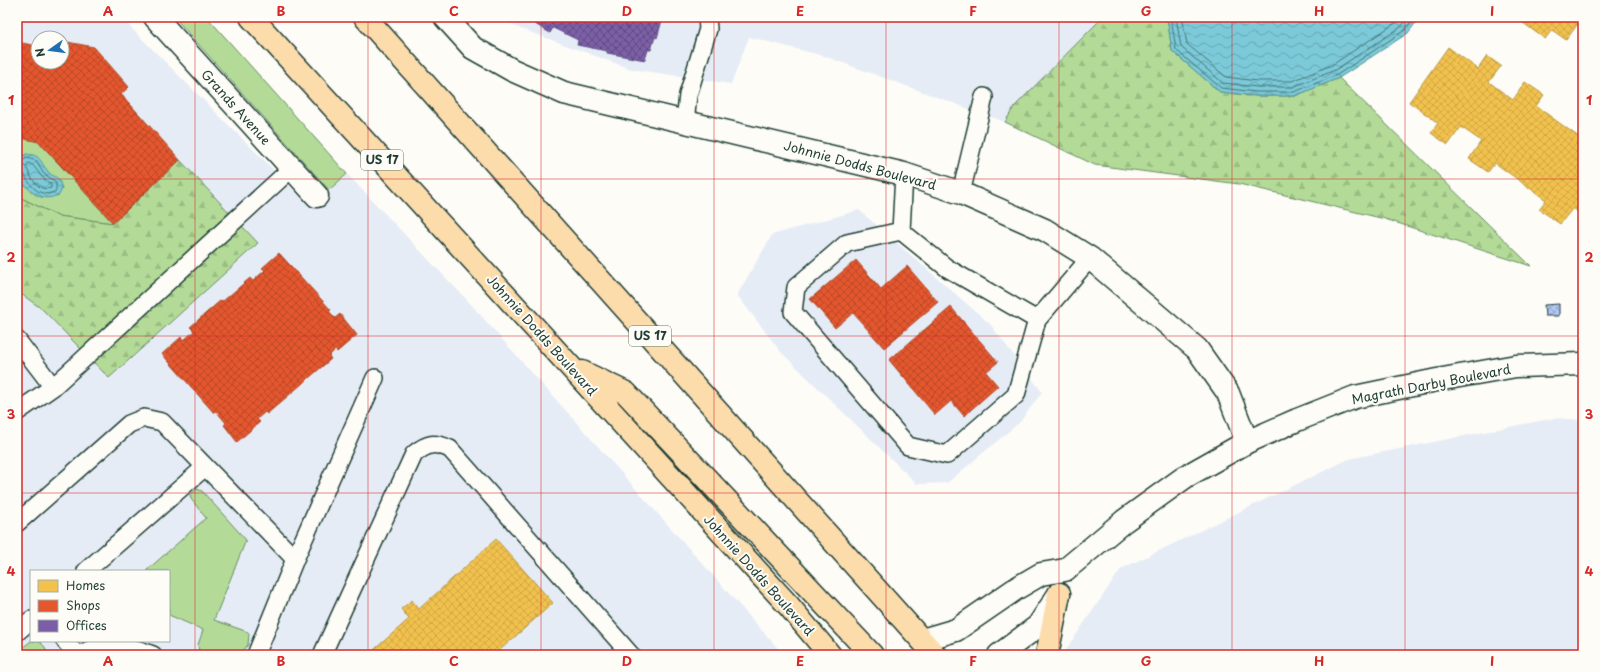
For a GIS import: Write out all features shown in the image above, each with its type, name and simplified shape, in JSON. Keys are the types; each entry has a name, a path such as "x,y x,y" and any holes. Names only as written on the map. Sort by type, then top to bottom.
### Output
{"highway":[{"name":"Johnnie Dodds Boulevard","path":"251,17 789,606 830,655"},
{"name":"US 17","path":"365,17 928,647"},
{"path":"570,366 626,393 872,655"},
{"path":"1047,655 1059,594"}],"street":[{"name":"Grands Avenue","path":"155,17 317,196"},
{"name":"Johnnie Dodds Boulevard","path":"445,17 473,48 512,70 564,93 904,174 962,193 1045,230 1090,258 1197,349 1228,393 1247,442"},
{"name":"Magrath Darby Boulevard","path":"1065,570 1124,521 1185,477 1247,442 1355,397 1516,366 1583,364"},
{"path":"928,647 956,630 1017,588 1041,574 1065,570 1059,594 1038,626 999,655"}],"lane":[{"path":"685,122 688,95 708,29 707,17"},
{"path":"962,193 984,97"},
{"path":"17,412 53,387 292,168"},
{"path":"901,231 904,174"},
{"path":"901,231 847,243 796,287 793,312 908,446 947,454 1016,395 1037,320 1090,258"},
{"path":"901,231 947,268 1037,320"},
{"path":"17,340 53,387"},
{"path":"256,655 295,559 375,378"},
{"path":"17,523 129,424 138,420 153,419 162,422 204,467 295,559"},
{"path":"322,655 414,454 423,447 437,443 450,449 631,655"},
{"path":"87,570 204,467"},
{"path":"17,632 30,621"},
{"path":"66,642 78,655 97,647 118,644 127,645 153,655"}],"shaded area":[{"path":"17,17 120,17 310,206 347,174 468,301 784,655 17,655"},
{"path":"505,17 1103,17 1014,107 1005,122 824,56 749,37 731,84 631,69 516,27"},
{"path":"859,210 990,324 1042,392 1020,422 947,483 917,484 781,352 737,295 772,235"},
{"path":"1554,418 1583,420 1583,655 1066,655 1065,651 1121,569 1349,459"}],"green space":[{"path":"174,17 207,17 347,174 329,190"},
{"path":"1103,17 1167,17 1172,51 1220,92 1256,96 1295,96 1339,78 1531,266 1385,219 1239,184 1095,165 1005,122 1014,107"},
{"path":"17,137 39,142 113,223 58,216 17,196"},
{"path":"180,160 258,243 109,378 42,309 17,291 17,196 58,216 113,223"},
{"path":"197,489 202,491 246,540 214,620 248,632 248,645 239,655 204,655 199,652 198,645 203,630 170,615 170,570 147,570 206,518 191,499 190,495"},
{"path":"30,642 40,642 45,647 48,655 28,655 22,648"}],"water":[{"path":"1167,17 1420,17 1408,33 1339,78 1295,96 1256,96 1220,92 1172,51"},
{"path":"26,154 37,157 49,173 59,180 62,189 59,195 43,198 29,190 24,184 18,171 18,164"}],"building: Homes":[{"path":"1515,17 1576,17 1580,21 1566,40 1552,30 1545,39"},
{"path":"1448,47 1478,69 1487,56 1501,66 1489,82 1513,100 1525,82 1544,95 1536,106 1583,140 1583,216 1573,208 1560,224 1539,209 1546,200 1495,163 1488,172 1469,159 1481,141 1461,127 1448,145 1431,133 1438,123 1409,102"},
{"path":"496,539 553,603 500,650 504,655 368,655 409,619 401,609 412,600 419,609"}],"building: Shops":[{"path":"17,42 30,44 30,70 70,70 70,42 94,47 129,87 121,94 180,160 113,223 39,142 17,137"},
{"path":"279,253 331,310 329,311 335,318 340,314 357,335 337,352 335,350 329,356 331,359 267,414 265,412 257,419 260,422 237,442 224,425 226,423 216,411 214,413 162,354 181,337 184,340 194,331 190,327 221,300 223,301 250,278 253,281 265,270 262,268"},
{"path":"856,260 881,289 907,266 938,302 884,348 853,313 835,328 810,299"},
{"path":"951,307 998,362 986,372 998,386 964,416 951,401 935,415 889,360"}],"building: Offices":[{"path":"519,17 663,17 657,38 655,37 651,50 648,50 645,60 607,53 607,51 577,45 578,40 553,28 550,33 530,21 528,23"}],"building: Other":[{"path":"1559,304 1559,316 1545,316 1544,305"}]}
